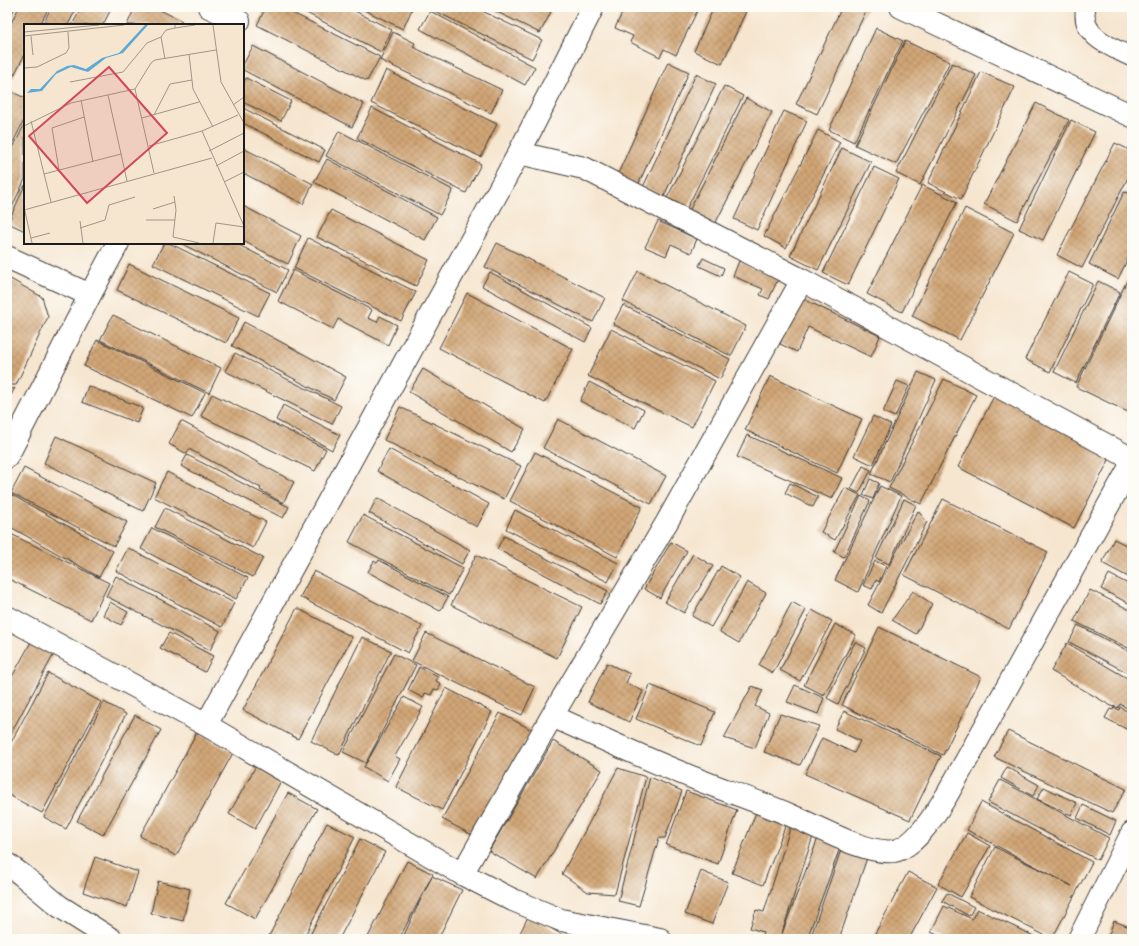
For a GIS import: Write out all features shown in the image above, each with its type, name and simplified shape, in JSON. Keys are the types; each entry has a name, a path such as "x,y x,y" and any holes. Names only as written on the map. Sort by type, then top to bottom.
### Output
{"street":[{"path":"209,7 241,18"},
{"path":"206,725 519,153 593,7"},
{"path":"902,7 1132,116"},
{"path":"519,153 584,168 802,280 1132,459"},
{"path":"7,457 117,244"},
{"path":"7,257 90,295"},
{"path":"462,874 552,716 667,522 802,280"},
{"path":"552,716 698,780 789,814 866,848 883,852 896,851 915,839 933,817 947,795 1132,463"},
{"path":"7,617 206,725 462,874 513,900 561,920 660,939"},
{"path":"1079,939 1132,833"},
{"path":"7,864 59,906 111,939"}],"lane":[{"path":"1086,7 1084,14 1088,30 1098,40 1132,57"}],"building":[{"path":"7,7 15,7 7,25"},
{"path":"19,7 49,7 40,24 24,24 24,56 9,85 7,84 7,31"},
{"path":"51,7 77,7 68,24 43,24"},
{"path":"82,7 112,7 104,24 73,24"},
{"path":"135,7 154,7 182,21 180,24 127,24"},
{"path":"266,7 281,7 380,57 367,81 257,25"},
{"path":"295,7 347,7 392,30 381,52"},
{"path":"358,7 413,7 403,29"},
{"path":"427,7 474,7 542,40 532,59"},
{"path":"487,7 541,7 551,12 540,33"},
{"path":"625,7 699,7 676,55 664,49 660,57 630,42 633,36 615,28"},
{"path":"714,7 748,7 722,64 694,51"},
{"path":"842,7 864,7 867,9 817,114 796,104"},
{"path":"430,11 535,67 525,85 420,29"},
{"path":"876,28 903,41 854,142 829,130"},
{"path":"393,32 415,43 413,47 502,90 491,113 380,60"},
{"path":"905,41 950,62 896,164 855,145"},
{"path":"253,46 364,104 352,127 244,71 244,63"},
{"path":"668,62 689,72 638,185 617,176"},
{"path":"952,63 976,75 920,185 896,173"},
{"path":"386,70 497,124 481,157 371,103"},
{"path":"981,72 1015,87 961,199 928,183"},
{"path":"696,74 716,84 664,196 643,187"},
{"path":"246,78 291,101 281,121 244,102 244,82"},
{"path":"724,86 743,96 687,208 667,198"},
{"path":"8,90 24,98 24,120 7,155"},
{"path":"746,98 772,112 714,226 688,213"},
{"path":"1036,103 1069,120 1017,221 984,204"},
{"path":"372,108 481,164 466,193 357,138"},
{"path":"244,109 325,150 319,162 244,124"},
{"path":"784,111 807,121 757,230 734,219"},
{"path":"1071,120 1095,132 1043,240 1019,229"},
{"path":"24,125 24,181 7,218 7,161"},
{"path":"818,130 840,142 786,248 764,236"},
{"path":"339,131 453,190 440,215 326,156"},
{"path":"1115,143 1132,151 1132,170 1082,268 1057,255"},
{"path":"842,148 871,162 818,270 790,256"},
{"path":"244,149 313,184 303,204 244,174"},
{"path":"327,159 437,217 425,240 314,182"},
{"path":"874,167 899,179 848,285 823,273"},
{"path":"1132,184 1132,250 1118,279 1089,264 1124,192 1128,193"},
{"path":"922,185 957,202 902,312 867,294"},
{"path":"24,187 24,231 8,223"},
{"path":"244,207 301,236 288,264 244,242"},
{"path":"965,208 1014,233 960,340 912,316"},
{"path":"331,210 429,260 416,286 317,237"},
{"path":"658,221 697,239 691,253 671,244 666,256 645,247"},
{"path":"308,238 416,292 401,321 294,268"},
{"path":"497,243 605,298 593,322 485,267"},
{"path":"163,244 171,244 270,293 258,316 153,264"},
{"path":"182,244 237,244 288,270 277,292"},
{"path":"703,258 724,268 721,276 699,266"},
{"path":"739,261 778,279 769,299 760,295 763,289 733,276"},
{"path":"129,264 239,318 226,343 117,290"},
{"path":"293,270 372,310 368,318 377,322 380,316 397,325 388,345 338,319 333,329 278,301"},
{"path":"1132,270 1132,414 1076,387"},
{"path":"638,271 746,326 731,356 623,301"},
{"path":"490,272 592,328 585,342 482,286"},
{"path":"1069,272 1093,284 1050,372 1025,359"},
{"path":"7,277 42,297 48,317 16,385 7,385"},
{"path":"1098,281 1120,292 1076,383 1054,372"},
{"path":"467,293 573,349 545,403 439,348"},
{"path":"801,298 880,336 871,357 808,327 797,352 780,344"},
{"path":"623,305 730,359 720,379 613,324"},
{"path":"113,315 221,368 209,393 100,340"},
{"path":"244,322 346,377 334,400 232,346"},
{"path":"611,329 715,381 692,427 588,376"},
{"path":"97,340 205,393 192,418 84,366"},
{"path":"235,353 341,406 332,424 225,371"},
{"path":"423,369 525,429 511,452 409,392"},
{"path":"918,372 936,380 890,482 871,474"},
{"path":"770,376 862,419 837,473 745,430"},
{"path":"944,379 976,395 921,504 889,488"},
{"path":"897,381 909,386 895,417 883,412"},
{"path":"589,382 644,410 635,428 580,401"},
{"path":"88,386 143,408 137,423 82,402"},
{"path":"15,388 7,402 7,391"},
{"path":"212,394 326,449 315,471 201,416"},
{"path":"995,394 1112,454 1074,528 958,467"},
{"path":"283,405 340,435 332,450 276,420"},
{"path":"400,407 521,466 504,499 384,440"},
{"path":"873,416 891,425 873,465 854,456"},
{"path":"558,419 666,476 651,504 543,448"},
{"path":"181,421 294,482 283,503 260,490 261,488 189,449 187,454 169,444"},
{"path":"747,435 842,478 832,499 737,457"},
{"path":"56,436 156,483 143,511 44,463"},
{"path":"389,449 489,504 477,527 377,471"},
{"path":"535,452 642,507 617,557 510,501"},
{"path":"187,455 289,507 283,518 181,466"},
{"path":"863,466 871,470 859,493 851,489"},
{"path":"24,468 127,522 114,546 11,493"},
{"path":"167,472 266,522 253,548 154,497"},
{"path":"870,479 879,483 873,499 863,495"},
{"path":"790,483 818,497 813,507 785,493"},
{"path":"880,486 901,496 858,592 835,580"},
{"path":"845,488 860,495 835,540 821,532"},
{"path":"8,493 113,551 99,577 7,525"},
{"path":"861,496 870,501 844,557 834,552"},
{"path":"377,498 470,550 462,564 369,513"},
{"path":"904,499 916,505 889,564 876,558"},
{"path":"943,499 1048,552 1009,629 904,575"},
{"path":"165,508 263,558 253,577 155,527"},
{"path":"515,510 618,563 608,582 506,529"},
{"path":"918,511 927,522 881,613 868,605"},
{"path":"363,515 463,568 449,595 349,542"},
{"path":"152,528 248,578 236,599 141,549"},
{"path":"7,532 109,583 91,620 7,578"},
{"path":"504,536 608,591 600,604 497,549"},
{"path":"1114,539 1132,548 1132,579 1102,563"},
{"path":"671,542 687,551 660,598 644,589"},
{"path":"128,548 234,603 222,627 116,571"},
{"path":"693,554 713,566 684,613 665,602"},
{"path":"476,555 582,607 557,658 451,605"},
{"path":"379,560 448,597 440,611 368,572 374,561 377,563"},
{"path":"875,561 886,566 879,582 876,580 872,589 863,585"},
{"path":"721,566 740,577 711,627 692,616"},
{"path":"314,571 422,626 408,653 300,597"},
{"path":"1109,574 1132,586 1132,605 1101,589"},
{"path":"116,576 220,631 210,650 106,596"},
{"path":"747,582 766,593 739,643 720,632"},
{"path":"1090,590 1132,611 1132,650 1074,621"},
{"path":"913,591 932,604 916,634 892,620"},
{"path":"110,602 128,612 121,625 103,615"},
{"path":"792,602 806,610 773,673 759,665"},
{"path":"297,608 352,637 298,739 243,710"},
{"path":"812,610 832,621 800,681 780,670"},
{"path":"835,624 856,635 824,695 804,685"},
{"path":"1078,625 1132,653 1132,675 1069,642"},
{"path":"879,627 981,677 943,755 842,705"},
{"path":"169,633 213,656 205,672 160,648"},
{"path":"426,633 535,687 522,715 412,661"},
{"path":"362,637 391,651 339,755 311,741"},
{"path":"31,642 54,654 7,740 7,686"},
{"path":"855,642 866,648 838,704 827,698"},
{"path":"1067,643 1132,681 1132,711 1120,704 1118,708 1114,705 1113,707 1051,671"},
{"path":"394,654 416,665 366,763 343,752"},
{"path":"607,663 630,674 626,683 643,691 629,722 588,702"},
{"path":"419,667 438,677 436,681 441,684 438,690 434,689 431,695 425,693 423,698 408,690"},
{"path":"48,673 101,702 42,813 7,794 7,750"},
{"path":"650,685 715,712 701,746 636,719"},
{"path":"795,685 824,698 818,714 787,702"},
{"path":"752,686 763,690 755,706 769,713 755,748 724,738"},
{"path":"446,688 492,712 442,810 396,787"},
{"path":"404,697 423,707 395,756 400,759 388,781 364,767"},
{"path":"104,702 126,714 66,829 44,817"},
{"path":"1114,707 1119,710 1120,707 1132,714 1132,732 1105,718 1110,709 1113,710"},
{"path":"844,711 941,756 910,820 805,774 822,738 854,753 860,741 835,729"},
{"path":"500,713 532,730 474,836 442,819"},
{"path":"780,714 819,726 800,765 764,752"},
{"path":"135,715 161,730 103,835 77,821"},
{"path":"1008,731 1126,789 1112,813 994,757"},
{"path":"197,732 233,753 176,856 140,836"},
{"path":"553,741 602,770 537,879 489,851"},
{"path":"256,766 281,781 255,829 229,814"},
{"path":"1007,767 1039,785 1033,796 1001,778"},
{"path":"618,768 646,777 615,894 588,892 562,874"},
{"path":"650,777 682,791 665,838 659,838 639,906 618,901"},
{"path":"1000,780 1109,838 1098,860 988,802"},
{"path":"1044,787 1077,803 1071,815 1037,799"},
{"path":"686,791 737,810 718,864 666,845"},
{"path":"288,793 317,809 255,919 226,903"},
{"path":"981,802 1092,862 1052,939 969,897 995,847 1072,886 967,830"},
{"path":"759,805 789,816 763,885 732,873"},
{"path":"1083,805 1116,821 1110,835 1077,818"},
{"path":"792,822 815,830 780,939 761,939 763,932 750,928 756,910 764,912"},
{"path":"327,823 355,837 303,939 275,939 269,936"},
{"path":"967,833 990,846 961,897 938,884"},
{"path":"818,838 841,845 807,939 780,939"},
{"path":"360,839 385,852 339,939 308,939"},
{"path":"842,847 868,855 839,939 810,939"},
{"path":"95,857 138,872 127,907 83,892"},
{"path":"407,861 433,874 399,939 367,939"},
{"path":"701,871 728,882 712,924 685,914"},
{"path":"908,872 937,887 909,939 872,939"},
{"path":"432,876 462,890 438,939 402,939"},
{"path":"158,881 190,889 183,921 151,913"},
{"path":"947,893 974,907 969,916 942,901"},
{"path":"944,906 972,919 977,909 1040,939 946,939 931,932"},
{"path":"529,915 569,939 517,939"},
{"path":"1114,921 1132,928 1132,939 1107,939"}]}
